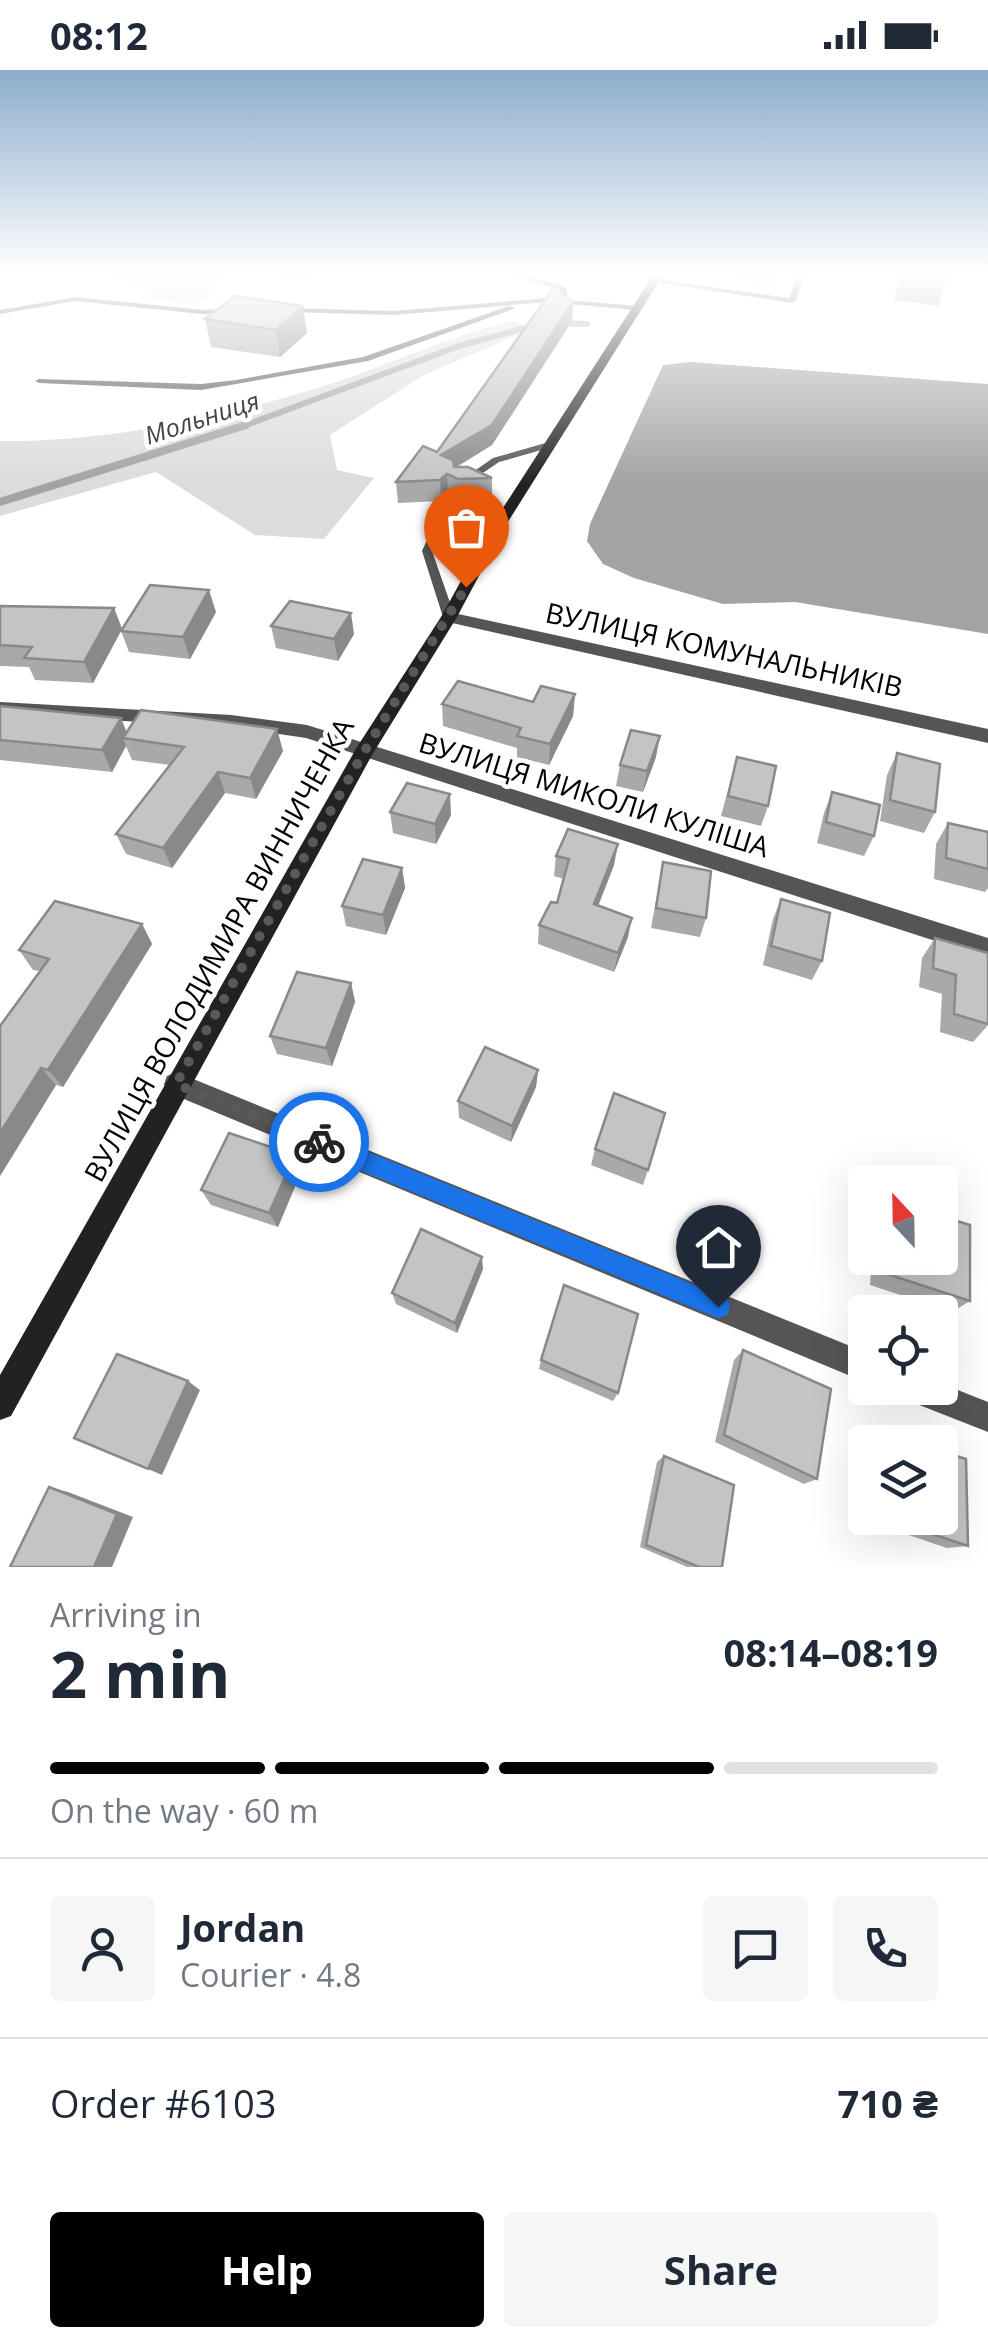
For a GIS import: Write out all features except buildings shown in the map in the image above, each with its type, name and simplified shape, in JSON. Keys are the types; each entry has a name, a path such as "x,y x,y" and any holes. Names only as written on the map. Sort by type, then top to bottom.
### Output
{"main road":[{"name":"ВУЛИЦЯ ВОЛОДИМИРА ВИННИЧЕНКА","path":"0,1405 364,752 613,345"}],"street":[{"name":"ВУЛИЦЯ КОМУНАЛЬНИКІВ","path":"449,618 988,736"},
{"name":"ВУЛИЦЯ МИКОЛИ КУЛІША","path":"0,708 231,721 307,732 988,948"},
{"path":"176,1084 848,1360"},
{"path":"957,1405 988,1417"}],"lane":[{"path":"39,381 201,387 317,370 413,345"},
{"path":"461,484 496,460 550,445"},
{"path":"449,618 427,551 450,501"}],"shaded area":[{"path":"437,345 494,345 422,376 330,435 337,470 374,478 324,539 255,535 156,472 0,516 0,441 82,437 164,426 324,386"},
{"path":"691,362 988,384 988,634 795,602 723,604 634,578 603,564 587,541 590,524 663,365"}],"waterway":[{"path":"238,428 463,345"},
{"name":"Мольниця","path":"0,502 246,425"}],"way so far":[{"path":"319,1142 176,1084 364,752 466,587"}],"route":[{"path":"319,1142 718,1307"}]}
